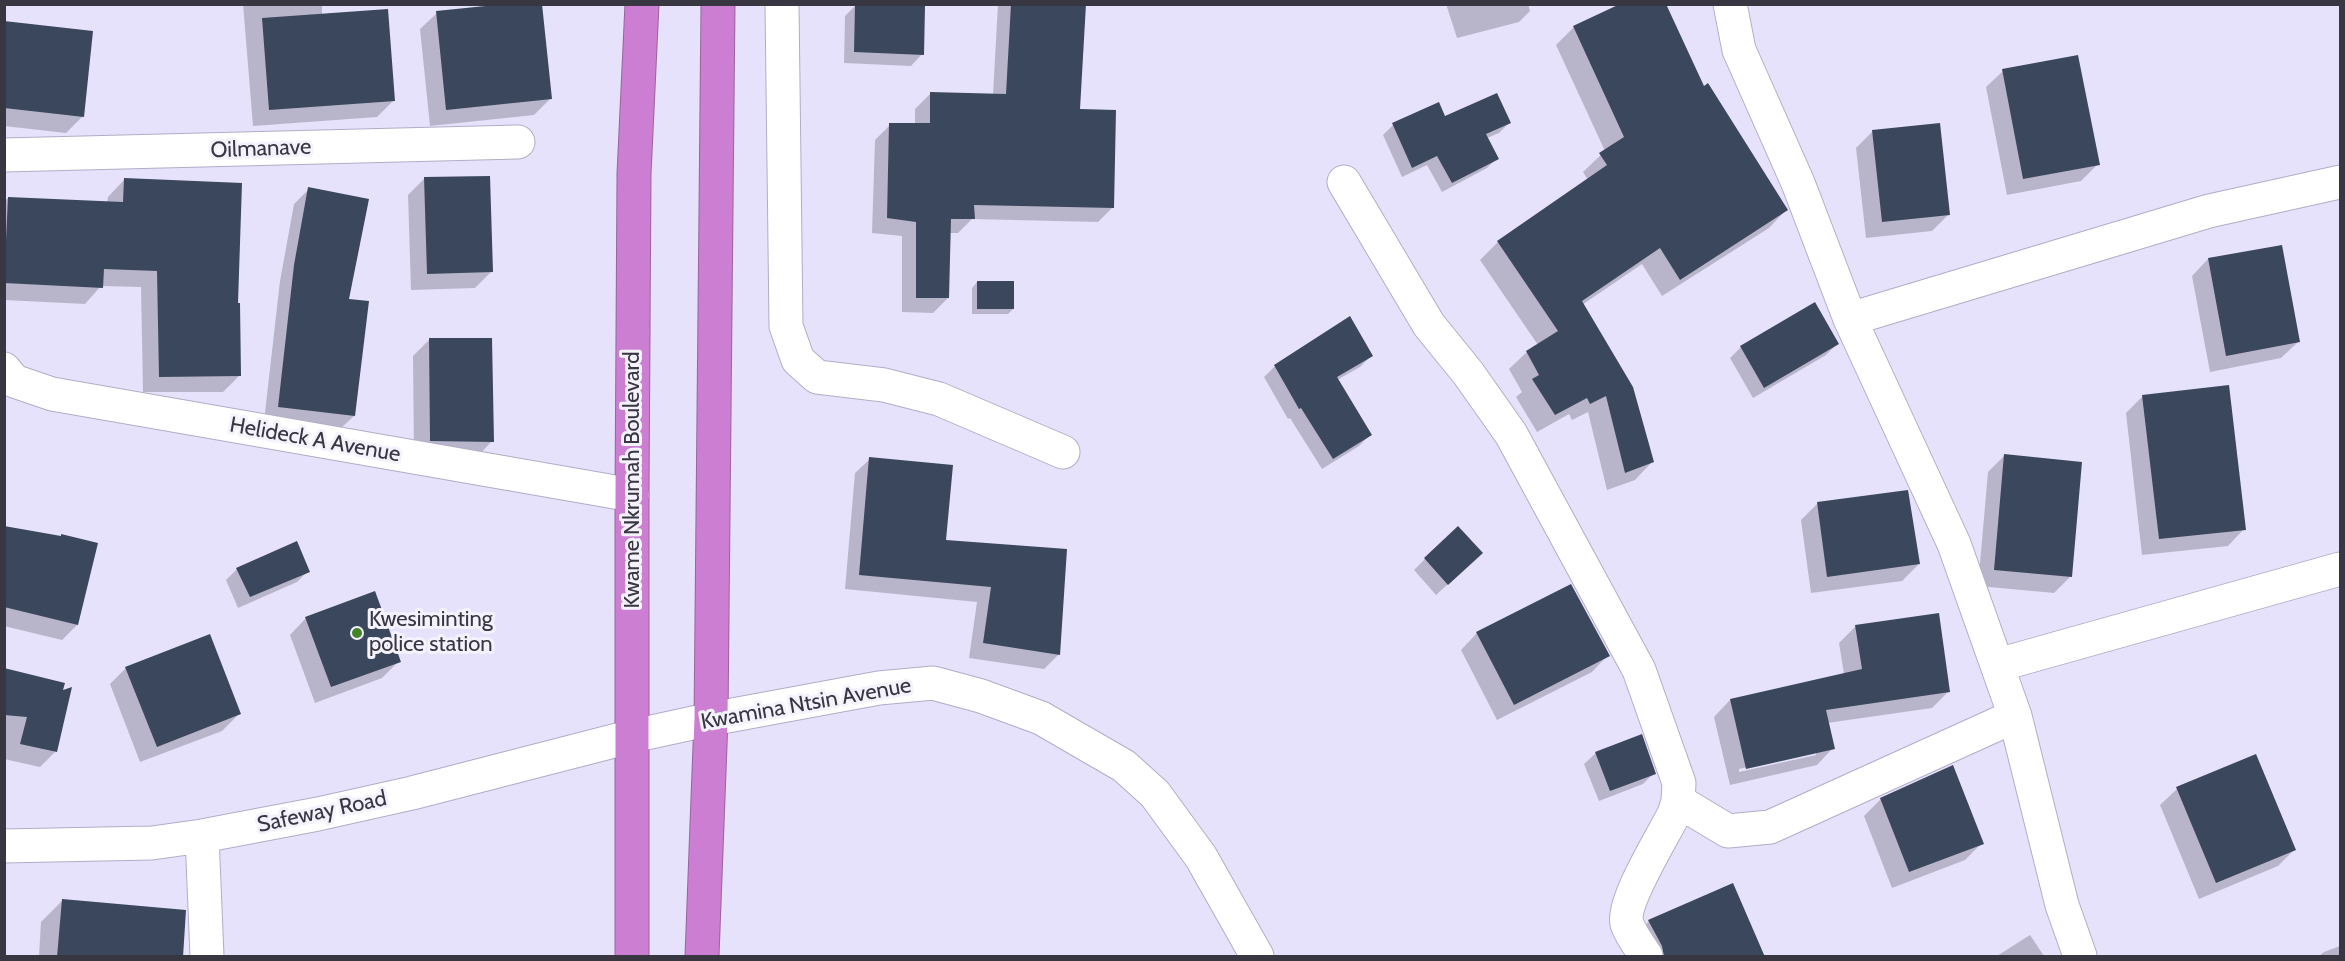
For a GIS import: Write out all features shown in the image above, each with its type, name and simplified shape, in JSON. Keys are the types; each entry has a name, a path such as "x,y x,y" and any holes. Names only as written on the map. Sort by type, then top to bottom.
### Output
{"highway":[{"name":"Kwame Nkrumah Boulevard","path":"632,957 634,174 642,4"},
{"path":"702,957 711,719 718,4"}],"street":[{"path":"782,4 786,326 798,360 817,377 884,385 939,399 1064,452"},
{"path":"1730,4 1739,50 1798,183 1850,319 1954,544 2015,716 2062,905 2080,957"},
{"name":"Oilmanave","path":"4,155 518,142"},
{"path":"1344,182 1429,325 1468,373 1511,434 1639,670 1679,783 1678,801 1626,910 1627,924 1646,957"},
{"path":"1850,319 2210,211 2340,182"},
{"name":"Helideck A Avenue","path":"4,369 14,381 52,394 632,495"},
{"path":"1998,665 2340,569"},
{"name":"Kwamina Ntsin Avenue","path":"633,736 879,688 933,683 981,696 1041,718 1124,766 1155,794 1201,857 1257,957"},
{"path":"1678,801 1728,831 1770,827 2015,716"},
{"name":"Safeway Road","path":"4,846 152,843 202,836 412,794 633,736"},
{"path":"202,836 207,957"}],"building":[{"path":"505,4 542,4 552,99 446,110 436,11"},
{"path":"855,4 925,6 924,55 854,52"},
{"path":"1011,4 1086,4 1080,109 1116,110 1114,208 974,205 975,219 951,219 949,298 916,298 916,222 887,218 889,123 930,123 930,92 1006,94"},
{"path":"1620,4 1666,4 1704,86 1708,83 1788,210 1680,280 1660,248 1582,301 1633,387 1654,462 1625,473 1606,396 1590,404 1587,398 1555,415 1532,379 1539,375 1526,351 1558,331 1497,241 1607,165 1599,153 1624,137 1573,26"},
{"path":"388,9 395,101 269,110 262,18"},
{"path":"4,21 93,31 84,117 4,108"},
{"path":"2078,55 2100,165 2023,179 2002,69"},
{"path":"1497,93 1511,123 1486,134 1499,159 1452,183 1437,156 1412,168 1392,123 1439,102 1445,116"},
{"path":"1940,123 1950,215 1882,222 1872,130"},
{"path":"490,176 493,272 427,274 424,177"},
{"path":"124,178 242,183 238,303 240,303 241,376 159,377 157,271 104,269 103,288 4,283 8,197 123,202"},
{"path":"308,187 369,199 349,299 369,301 355,416 278,407 294,265"},
{"path":"2282,245 2300,342 2226,356 2208,258"},
{"path":"977,281 1014,281 1014,309 977,309"},
{"path":"1815,302 1839,344 1764,388 1740,346"},
{"path":"1350,316 1373,356 1337,377 1372,435 1333,459 1301,408 1299,409 1274,365"},
{"path":"429,338 492,338 494,442 430,441"},
{"path":"2229,385 2246,530 2159,539 2142,395"},
{"path":"2004,454 2082,462 2072,577 1994,570"},
{"path":"869,457 953,465 946,540 1067,549 1060,655 983,643 991,587 859,575"},
{"path":"1908,490 1920,564 1827,577 1817,502"},
{"path":"4,526 61,536 61,534 98,543 78,625 4,607"},
{"path":"1458,526 1483,553 1448,585 1424,558"},
{"path":"297,541 310,572 250,597 236,568"},
{"path":"1571,584 1610,656 1514,705 1476,632"},
{"path":"375,591 401,662 331,687 305,617"},
{"path":"1939,613 1950,692 1826,710 1835,749 1746,769 1730,699 1862,669 1855,625"},
{"path":"210,634 241,714 157,747 125,667"},
{"path":"4,668 65,683 63,690 72,687 57,752 20,744 27,717 4,715"},
{"path":"1642,734 1656,774 1610,791 1595,752"},
{"path":"2256,754 2296,850 2216,883 2176,787"},
{"path":"1953,765 1984,844 1909,872 1880,798"},
{"path":"1733,883 1765,957 1664,957 1662,946 1648,920"},
{"path":"62,899 186,910 183,957 57,957"}],"place":[{"name":"Kwesiminting police station","path":"357,633"}]}
